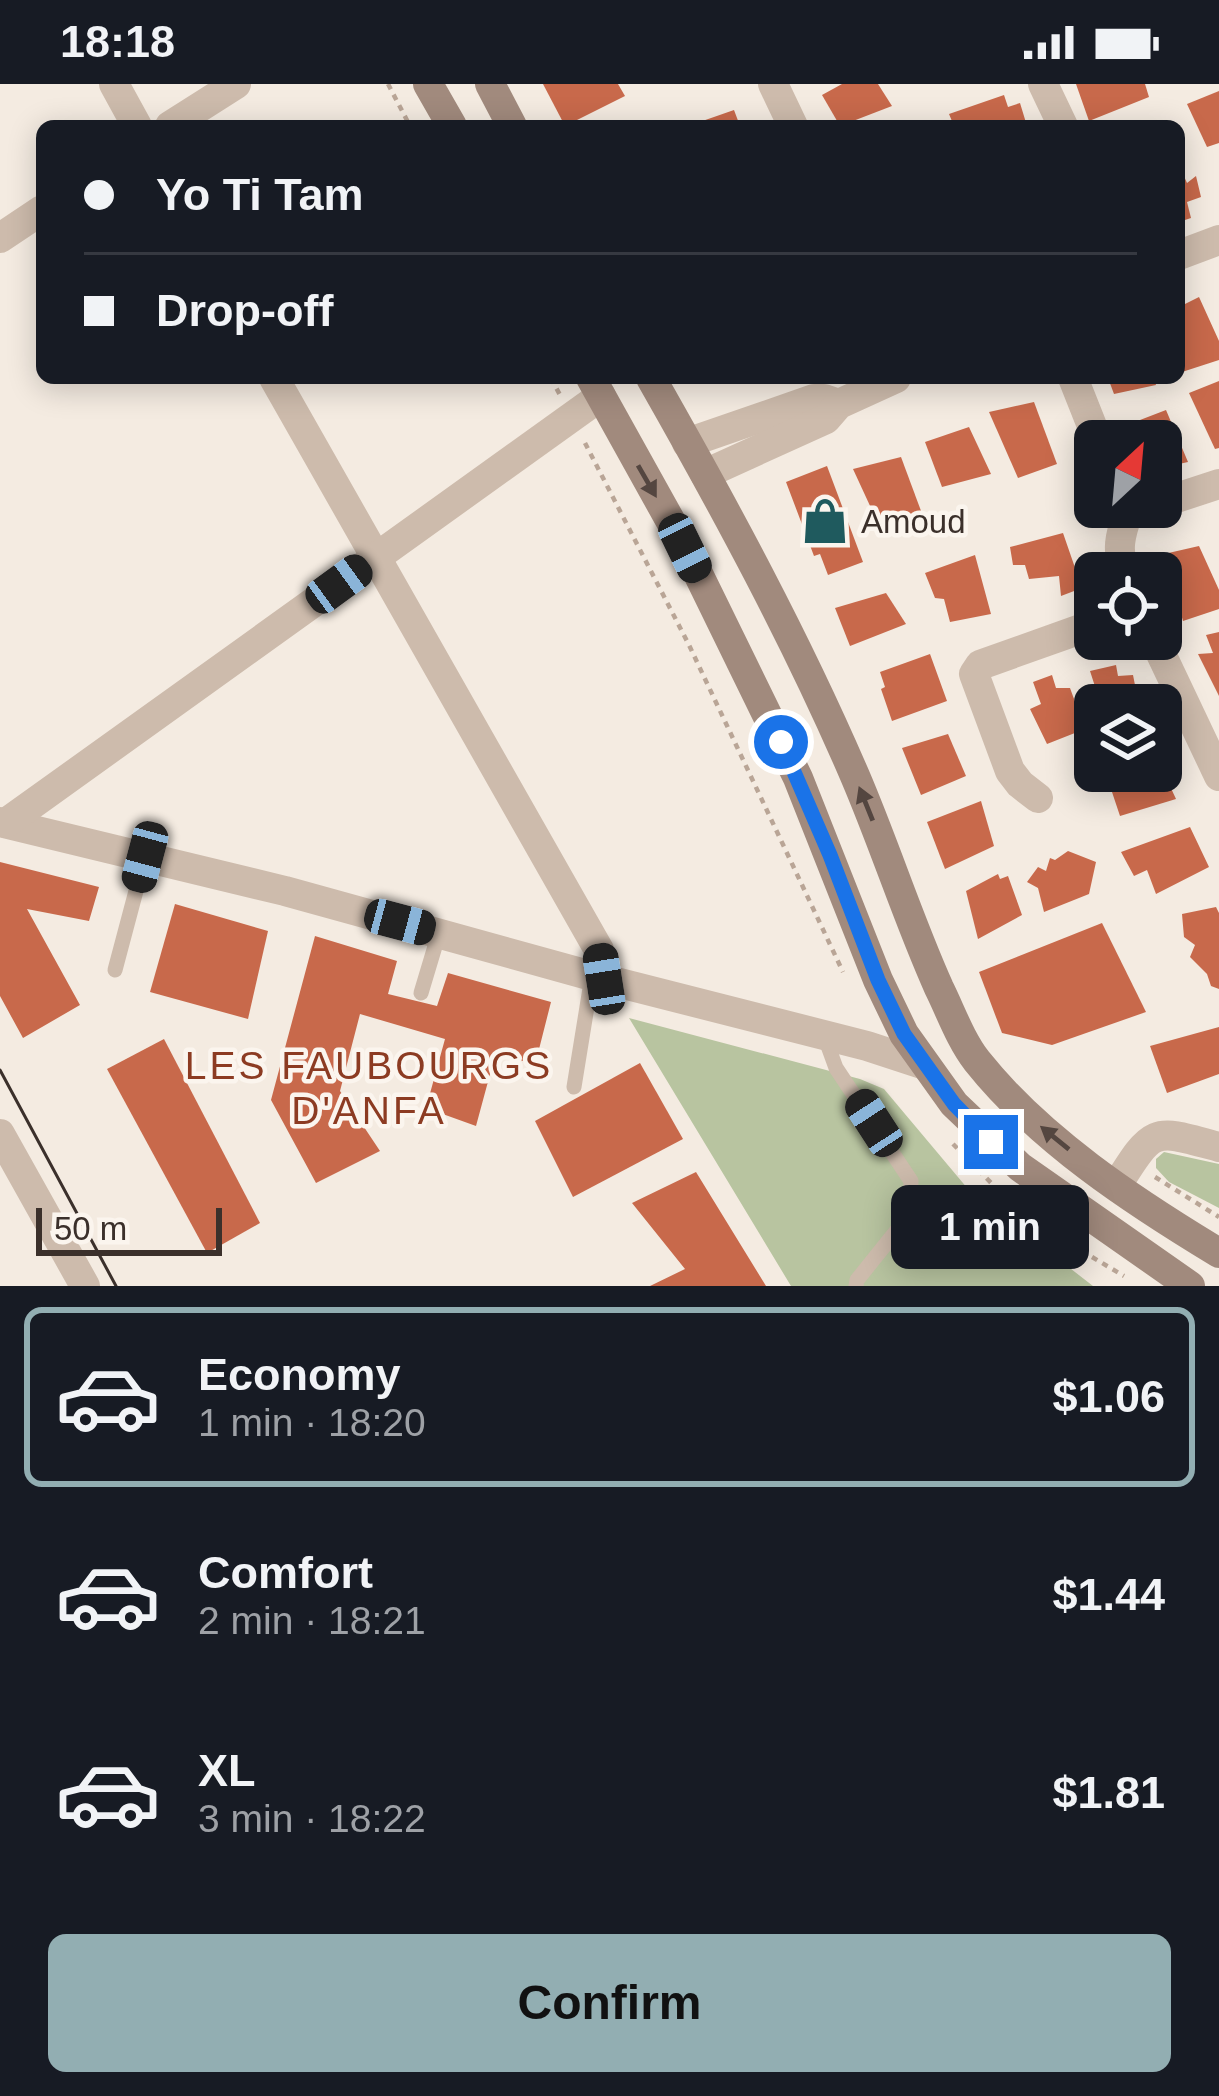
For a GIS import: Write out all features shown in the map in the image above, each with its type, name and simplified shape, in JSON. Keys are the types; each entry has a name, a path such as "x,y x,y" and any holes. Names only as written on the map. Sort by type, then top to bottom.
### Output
{"main road":[{"path":"428,84 449,120"},
{"path":"490,84 509,120"},
{"path":"654,384 812,679 927,961 967,1046 1044,1129 1124,1174 1219,1253"},
{"path":"596,387 685,548 788,756 904,1034 954,1104 1020,1167 1182,1283"}],"street":[{"path":"114,84 134,120"},
{"path":"179,120 236,84"},
{"path":"773,84 790,120"},
{"path":"1043,84 1060,120"},
{"path":"0,238 36,214"},
{"path":"1185,253 1219,240"},
{"path":"277,384 599,950 598,978"},
{"path":"705,474 826,419 839,404 883,384"},
{"path":"1075,384 1090,420"},
{"path":"3,823 571,417 596,387"},
{"path":"687,442 814,399 839,404"},
{"path":"1182,495 1219,484"},
{"path":"1039,798 1010,771 973,678 980,665 1074,631"},
{"path":"1166,660 1210,734 1219,776"},
{"path":"3,823 285,891 926,1065"},
{"path":"0,1134 85,1286"},
{"path":"1124,1174 1144,1144 1161,1135 1219,1147"}],"lane":[{"path":"115,970 145,857"},
{"path":"421,993 439,933"},
{"path":"574,1088 598,978"},
{"path":"824,1036 836,1067 911,1181 910,1214 856,1286"}],"path":[{"path":"388,84 407,120"},
{"path":"554,384 705,679 842,969"},
{"path":"1124,1174 1219,1217"}],"green space":[{"path":"629,1018 884,1089 968,1189 1093,1286 791,1286"},
{"path":"1164,1152 1219,1164 1219,1208 1169,1182 1156,1168 1156,1159"}],"building":[{"path":"543,84 618,84 625,96 577,120 562,120"},
{"path":"842,84 878,84 892,106 856,120 837,120 822,95"},
{"path":"1076,84 1145,84 1149,97 1089,120"},
{"path":"1219,91 1219,143 1207,147 1187,104"},
{"path":"1004,95 1008,107 1020,103 1025,120 952,120 949,114"},
{"path":"734,110 738,120 705,120"},
{"path":"1196,176 1201,197 1187,202 1191,218 1185,220 1185,178 1187,183"},
{"path":"1199,297 1219,341 1219,360 1185,371 1185,304"},
{"path":"1219,381 1219,448 1215,449 1189,393"},
{"path":"1110,384 1156,385 1114,394"},
{"path":"1034,402 1057,464 1018,478 989,412"},
{"path":"1166,410 1170,420 1140,420"},
{"path":"969,427 991,474 942,487 925,442"},
{"path":"901,457 924,519 883,534 853,469"},
{"path":"827,466 863,562 828,575 820,554 814,556 786,482"},
{"path":"1063,533 1074,565 1074,591 1061,596 1059,576 1029,579 1025,565 1013,565 1010,547"},
{"path":"1199,546 1219,590 1219,609 1183,621 1182,552 1173,552"},
{"path":"975,555 991,614 950,622 944,599 935,598 925,573"},
{"path":"886,593 906,624 850,646 835,608"},
{"path":"1219,632 1219,696 1198,654 1213,653 1206,635"},
{"path":"930,654 947,701 892,721 880,672"},
{"path":"1116,665 1118,676 1133,675 1135,684 1094,684 1090,671"},
{"path":"1052,675 1056,688 1070,688 1074,733 1047,744 1030,709 1041,704 1033,682"},
{"path":"948,734 966,776 921,795 902,748"},
{"path":"1112,792 1173,792 1176,799 1120,816"},
{"path":"981,801 994,846 945,869 927,822"},
{"path":"1190,827 1209,867 1156,894 1147,870 1134,876 1121,852"},
{"path":"1068,851 1096,862 1089,894 1044,912 1038,888 1027,882 1038,867 1046,871 1050,858 1055,860"},
{"path":"0,862 99,887 89,921 27,909 80,1005 23,1038 0,996"},
{"path":"998,874 1000,879 1008,876 1022,915 978,939 966,891"},
{"path":"175,904 268,931 248,1019 150,992"},
{"path":"1216,907 1219,989 1211,986 1207,974 1190,957 1195,945 1184,937 1182,914"},
{"path":"1102,923 1146,1012 1052,1045 1002,1033 979,972"},
{"path":"315,936 397,961 388,994 437,1006 448,973 551,1002 535,1065 496,1052 476,1126 426,1108 445,1039 360,1014 340,1091 380,1151 316,1183 271,1100"},
{"path":"1219,1027 1219,1074 1167,1093 1150,1046"},
{"path":"164,1039 260,1223 207,1253 107,1069"},
{"path":"640,1063 683,1139 573,1197 535,1121"},
{"path":"696,1172 766,1286 650,1286 685,1269 632,1203"}],"tram line":[{"path":"0,1070 116,1286"}],"place":[{"name":"Amoud","path":"825,521"}],"district":[{"name":"LES FAUBOURGS D'ANFA","path":"369,1088"}],"route":[{"path":"781,742 904,1034 954,1104 991,1142"}]}
